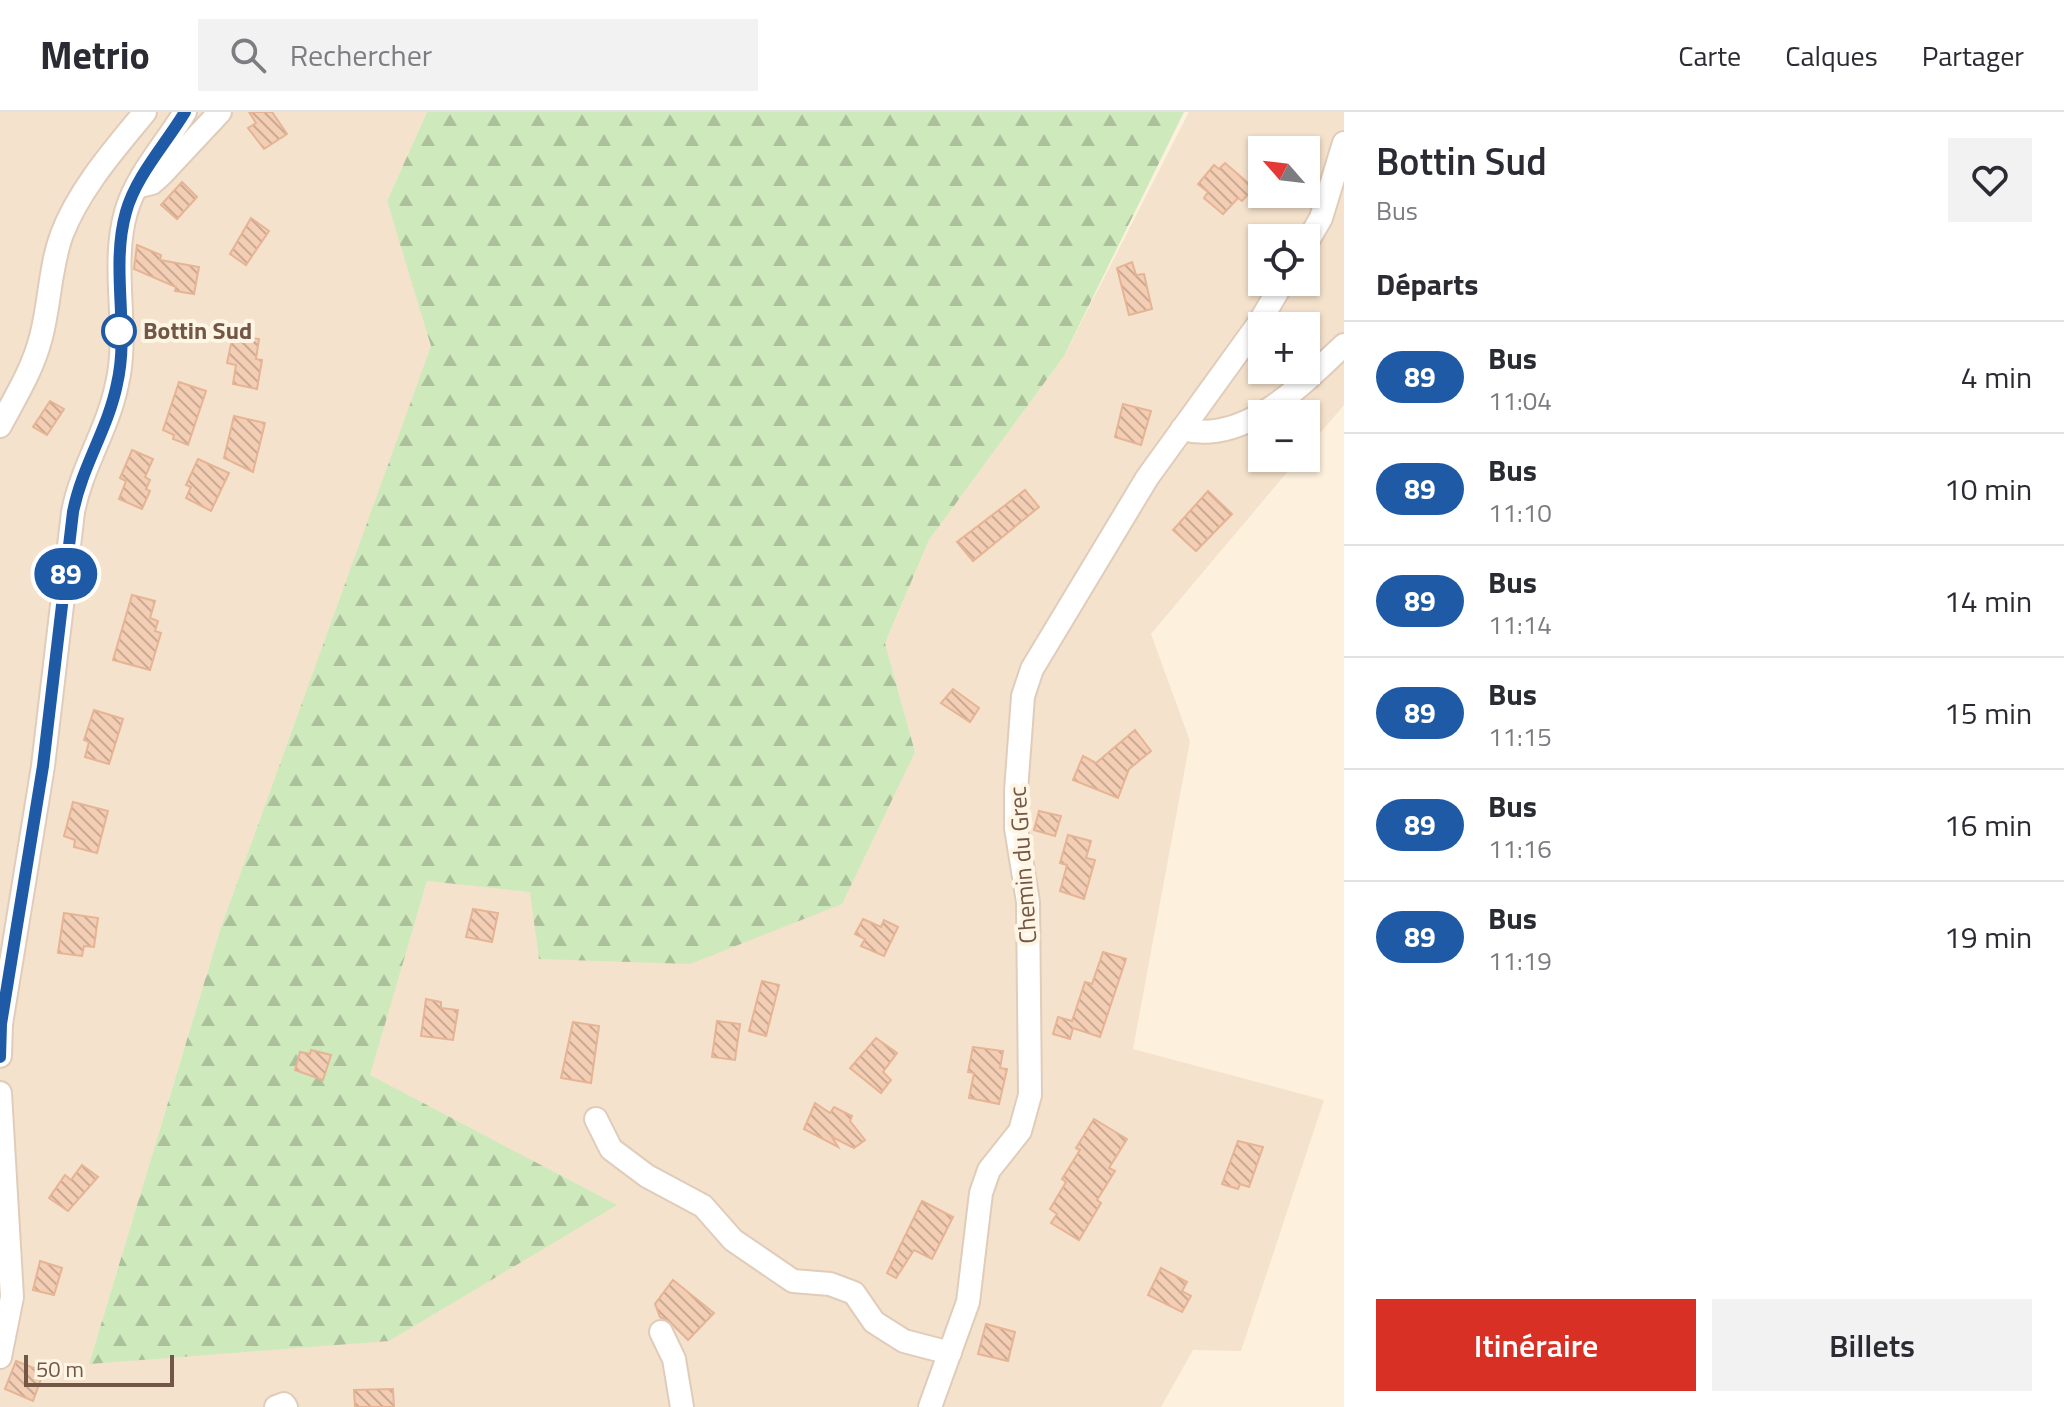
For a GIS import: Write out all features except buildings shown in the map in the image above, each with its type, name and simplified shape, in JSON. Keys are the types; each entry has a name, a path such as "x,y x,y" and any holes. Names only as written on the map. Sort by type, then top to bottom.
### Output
{"street":[{"path":"0,426 30,371 42,335 61,238 70,214 98,171 145,112"},
{"path":"0,1056 8,940 21,909 73,512 79,481 111,410 118,381 120,245 136,186 185,112"},
{"path":"136,186 145,186 162,174 220,112"},
{"path":"1318,224 1344,143"},
{"name":"Chemin du Grec","path":"930,1407 968,1302 981,1193 989,1170 1020,1131 1030,1095 1028,902 1016,828 1023,696 1032,669 1147,478 1259,323 1275,296"},
{"path":"1182,429 1200,434 1247,422 1293,393 1344,345"},
{"path":"0,1093 12,1297 0,1357"},
{"path":"596,1119 611,1149 647,1176 703,1206 733,1240 793,1281 830,1284 854,1293 874,1322 904,1341 950,1353"},
{"path":"661,1332 674,1359 682,1407"},
{"path":"276,1407 284,1404 286,1407"}],"shaded area":[{"path":"0,112 427,112 387,201 432,346 221,927 89,1364 616,1205 369,1075 427,881 531,891 539,959 915,752 885,643 929,540 1064,356 1189,112 1344,112 1344,405 1320,433 1320,400 1248,400 1248,472 1287,472 1151,634 1190,741 1133,1049 1324,1100 1241,1351 1193,1350 1161,1407 0,1407"}],"green space":[{"path":"427,112 1184,112 1064,356 929,540 885,643 915,752 842,904 690,964 539,959 530,892 427,881 370,1075 617,1205 389,1341 89,1364 221,927 431,346 387,201"}],"bus line":[{"name":"89","path":"0,1057 1,1024 43,766 73,512 79,481 111,410 118,381 120,245 126,212 136,186 185,112"}],"place":[{"name":"Bottin Sud","path":"119,331"}]}
